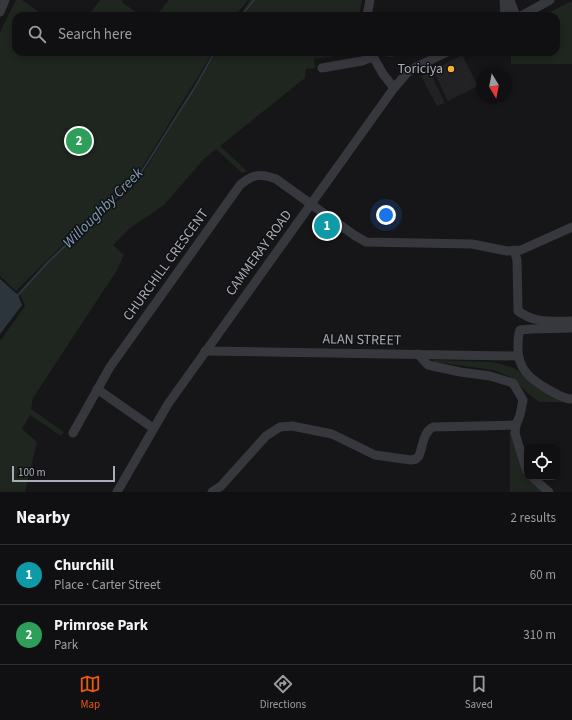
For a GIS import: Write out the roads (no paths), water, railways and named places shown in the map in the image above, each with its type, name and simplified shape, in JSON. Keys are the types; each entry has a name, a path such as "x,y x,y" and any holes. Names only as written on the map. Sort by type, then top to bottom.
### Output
{"street":[{"path":"368,12 370,0"},
{"path":"504,0 505,12"},
{"path":"510,0 514,12"},
{"path":"528,12 550,0"},
{"path":"322,68 362,61 368,56"},
{"path":"372,56 394,88"},
{"name":"CAMMERAY ROAD","path":"117,492 168,404 394,88 406,73 432,56"},
{"name":"CHURCHILL CRESCENT","path":"73,433 110,367 240,185 248,178 257,175 267,175 276,179 354,236 366,242 472,244 503,251 521,250 572,228"},
{"path":"572,222 519,245 514,250 517,260 518,311 527,318 541,321 572,321"},
{"path":"572,328 520,330 517,356 521,366 529,377 565,399 572,399"},
{"name":"ALAN STREET","path":"205,351 517,356"},
{"path":"418,354 428,365 460,372 490,376 513,383 522,400 515,433 524,466"},
{"path":"97,389 153,428"},
{"path":"212,492 221,486 266,436 280,427 295,426 332,434 375,455 411,460 416,459 419,456 426,432 433,427 516,425"},
{"path":"535,480 549,492"}],"waterway":[{"name":"Willoughby Creek","path":"244,12 254,0"},
{"name":"Willoughby Creek","path":"18,295 48,262 139,176 213,56"}],"place":[{"name":"Toriciya","path":"451,69"},
{"name":"Primrose Park","path":"79,141"},
{"name":"Churchill","path":"327,226"}]}
